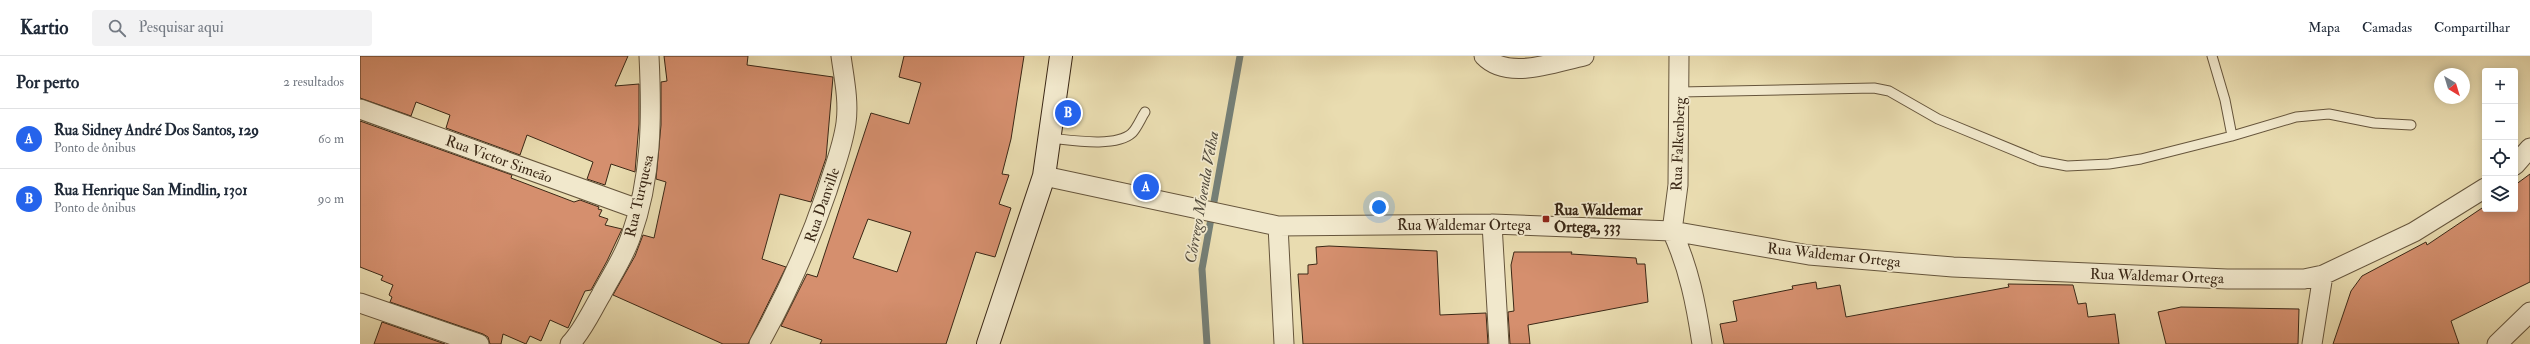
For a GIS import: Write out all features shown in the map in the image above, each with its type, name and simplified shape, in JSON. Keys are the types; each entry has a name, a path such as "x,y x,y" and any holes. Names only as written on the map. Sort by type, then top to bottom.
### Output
{"street":[{"name":"Rua Turquesa","path":"570,344 583,326 619,263 631,236 646,179 651,143 652,109 649,56"},
{"name":"Rua Danville","path":"759,344 794,280 810,240 842,146 846,122 846,98 841,56"},
{"path":"988,344 1044,176 1061,56"},
{"path":"1484,56 1500,66 1519,68 1584,56"},
{"name":"Rua Falkenberg","path":"1672,231 1678,185 1680,92 1679,56"},
{"name":"Rua Victor Simeão","path":"360,109 638,209"},
{"path":"2518,162 2530,148"},
{"name":"Rua Waldemar Ortega","path":"1044,176 1278,226 1492,224 1672,231 1809,255 1953,267 2227,279 2304,279 2323,275 2414,232 2482,190"},
{"path":"1492,224 1499,344"},
{"path":"1278,226 1284,344"},
{"path":"1672,231 1685,259 1693,288 1702,344"},
{"path":"2312,344 2323,275"},
{"path":"360,303 479,344"},
{"path":"2496,344 2519,335 2530,312"}],"lane":[{"path":"2212,56 2226,100 2232,136"},
{"path":"1680,92 1874,88 1889,91 1938,119 2033,158 2067,166 2109,164 2141,159 2232,136 2296,117 2329,114 2374,123 2411,125"},
{"path":"1049,138 1093,142 1119,140 1132,133 1145,112"}],"building":[{"path":"360,56 628,56 615,86 639,84 639,124 635,172 611,164 605,185 587,179 593,162 527,135 520,155 446,128 450,115 416,102 411,116 360,98"},
{"path":"664,56 748,56 747,65 833,77 826,158 811,202 780,194 762,259 786,267 748,344 723,344 613,295 635,256 643,235 654,238 666,182 656,179 661,125 661,82 667,81"},
{"path":"904,56 1024,56 1011,139 1002,174 1009,175 999,204 1011,208 995,257 976,252 946,344 820,344 822,340 781,326 807,274 817,277 871,113 909,124 921,83 899,77","holes":["868,219 911,232 897,272 853,258"]},
{"path":"360,121 512,175 511,178 574,202 580,200 599,207 598,209 602,210 599,216 608,219 605,225 622,229 591,290 585,291 568,328 550,320 541,341 530,336 526,344 503,334 501,344 490,344 488,337 483,334 390,302 392,297 389,295 393,285 381,280 383,276 360,267"},
{"path":"2530,174 2530,282 2451,321 2459,344 2333,344 2351,291 2362,276 2426,242 2427,245 2482,208 2482,212 2518,212 2518,183"},
{"path":"1329,246 1437,251 1440,315 1486,313 1488,344 1303,344 1298,274 1308,274 1308,265 1317,264 1316,247"},
{"path":"1514,252 1572,252 1571,254 1636,258 1637,264 1645,264 1648,302 1528,325 1530,344 1510,344 1508,312 1514,311 1511,265"},
{"path":"1816,282 1817,289 1840,285 1846,317 2009,287 2008,284 2073,285 2078,304 2086,303 2088,317 2115,314 2119,344 1724,344 1720,324 1737,321 1733,301 1793,289 1792,286"},
{"path":"2181,307 2299,309 2298,344 2166,344 2158,312"},
{"path":"382,322 445,344 374,344"}],"waterway":[{"name":"Córrego Moenda Velha","path":"1207,344 1202,269 1240,56"}],"place":[{"name":"Rua Henrique San Mindlin, 1301","path":"1068,113"},
{"name":"Rua Sidney André Dos Santos, 129","path":"1146,187"},
{"name":"Rua Waldemar Ortega, 333","path":"1546,219"}]}
